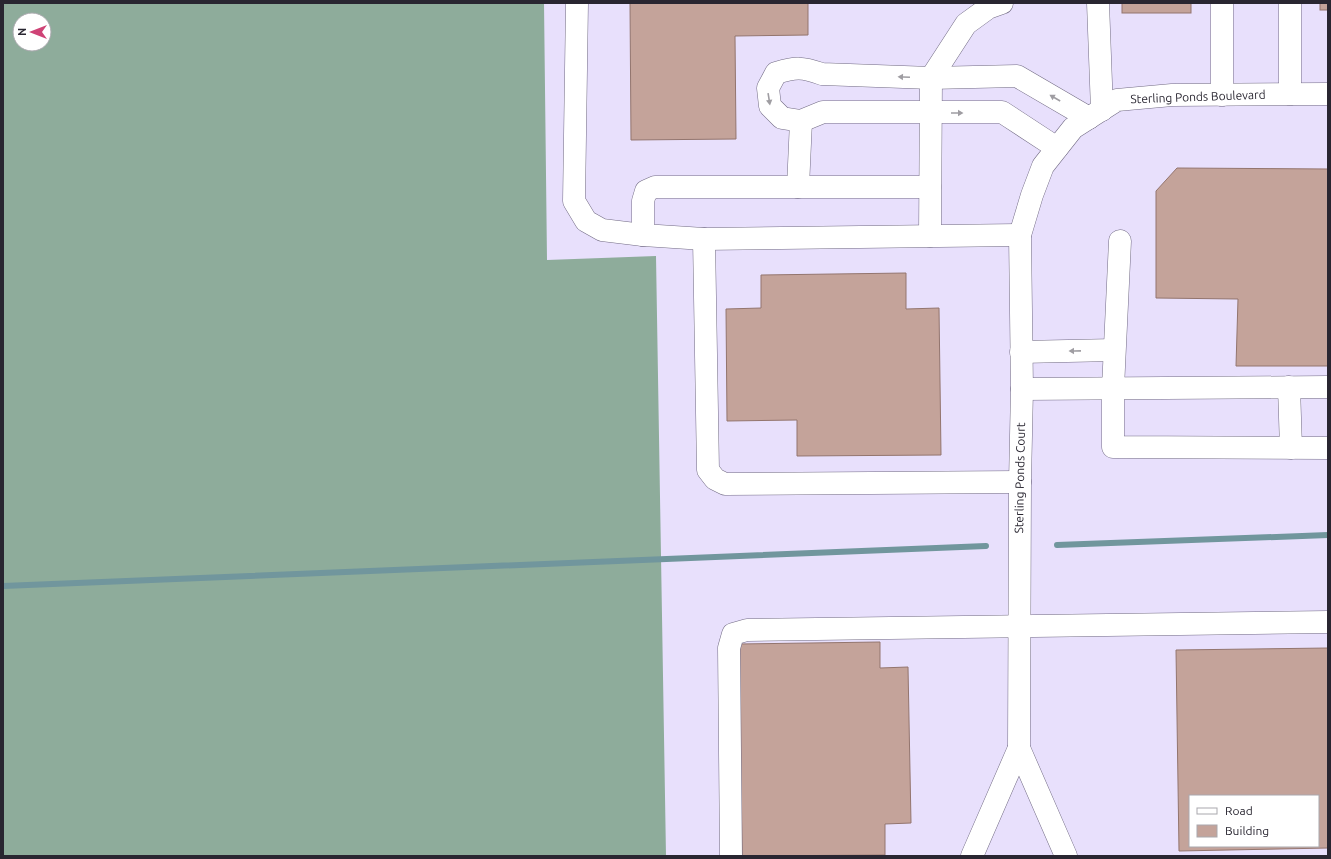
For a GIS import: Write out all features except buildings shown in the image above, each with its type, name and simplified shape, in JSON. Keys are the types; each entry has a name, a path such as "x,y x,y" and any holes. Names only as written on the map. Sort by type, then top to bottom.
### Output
{"street":[{"path":"578,3 574,201 586,221 602,230 643,235 704,239 1020,235"},
{"path":"930,236 931,78 966,24 988,8 1002,3"},
{"path":"1057,148 1002,112 823,112 801,121 782,118 770,106 768,88 776,73 792,68 807,69 822,74 931,78 1016,76 1096,114 1098,3"},
{"path":"1222,3 1222,95"},
{"path":"1290,3 1290,94"},
{"name":"Sterling Ponds Boulevard","path":"1028,209 1043,166 1073,128 1117,100 1172,96 1328,94"},
{"path":"798,187 801,121"},
{"path":"643,235 643,201 646,191 655,187 930,187"},
{"name":"Sterling Ponds Court","path":"1019,748 1020,482 1022,389 1020,235 1028,209"},
{"path":"704,239 708,470 715,480 725,484 1020,482"},
{"path":"1120,241 1114,350 1113,447 1328,448"},
{"path":"1021,352 1114,350"},
{"path":"1022,389 1328,386"},
{"path":"1289,387 1290,448"},
{"path":"731,856 728,648 733,634 747,630 1328,622"},
{"path":"972,856 1019,748"},
{"path":"1019,748 1066,856"}],"green space":[{"path":"3,3 544,3 547,260 656,256 666,856 3,856"}],"waterway":[{"path":"1057,545 1328,535"},
{"path":"3,586 986,546"}]}
